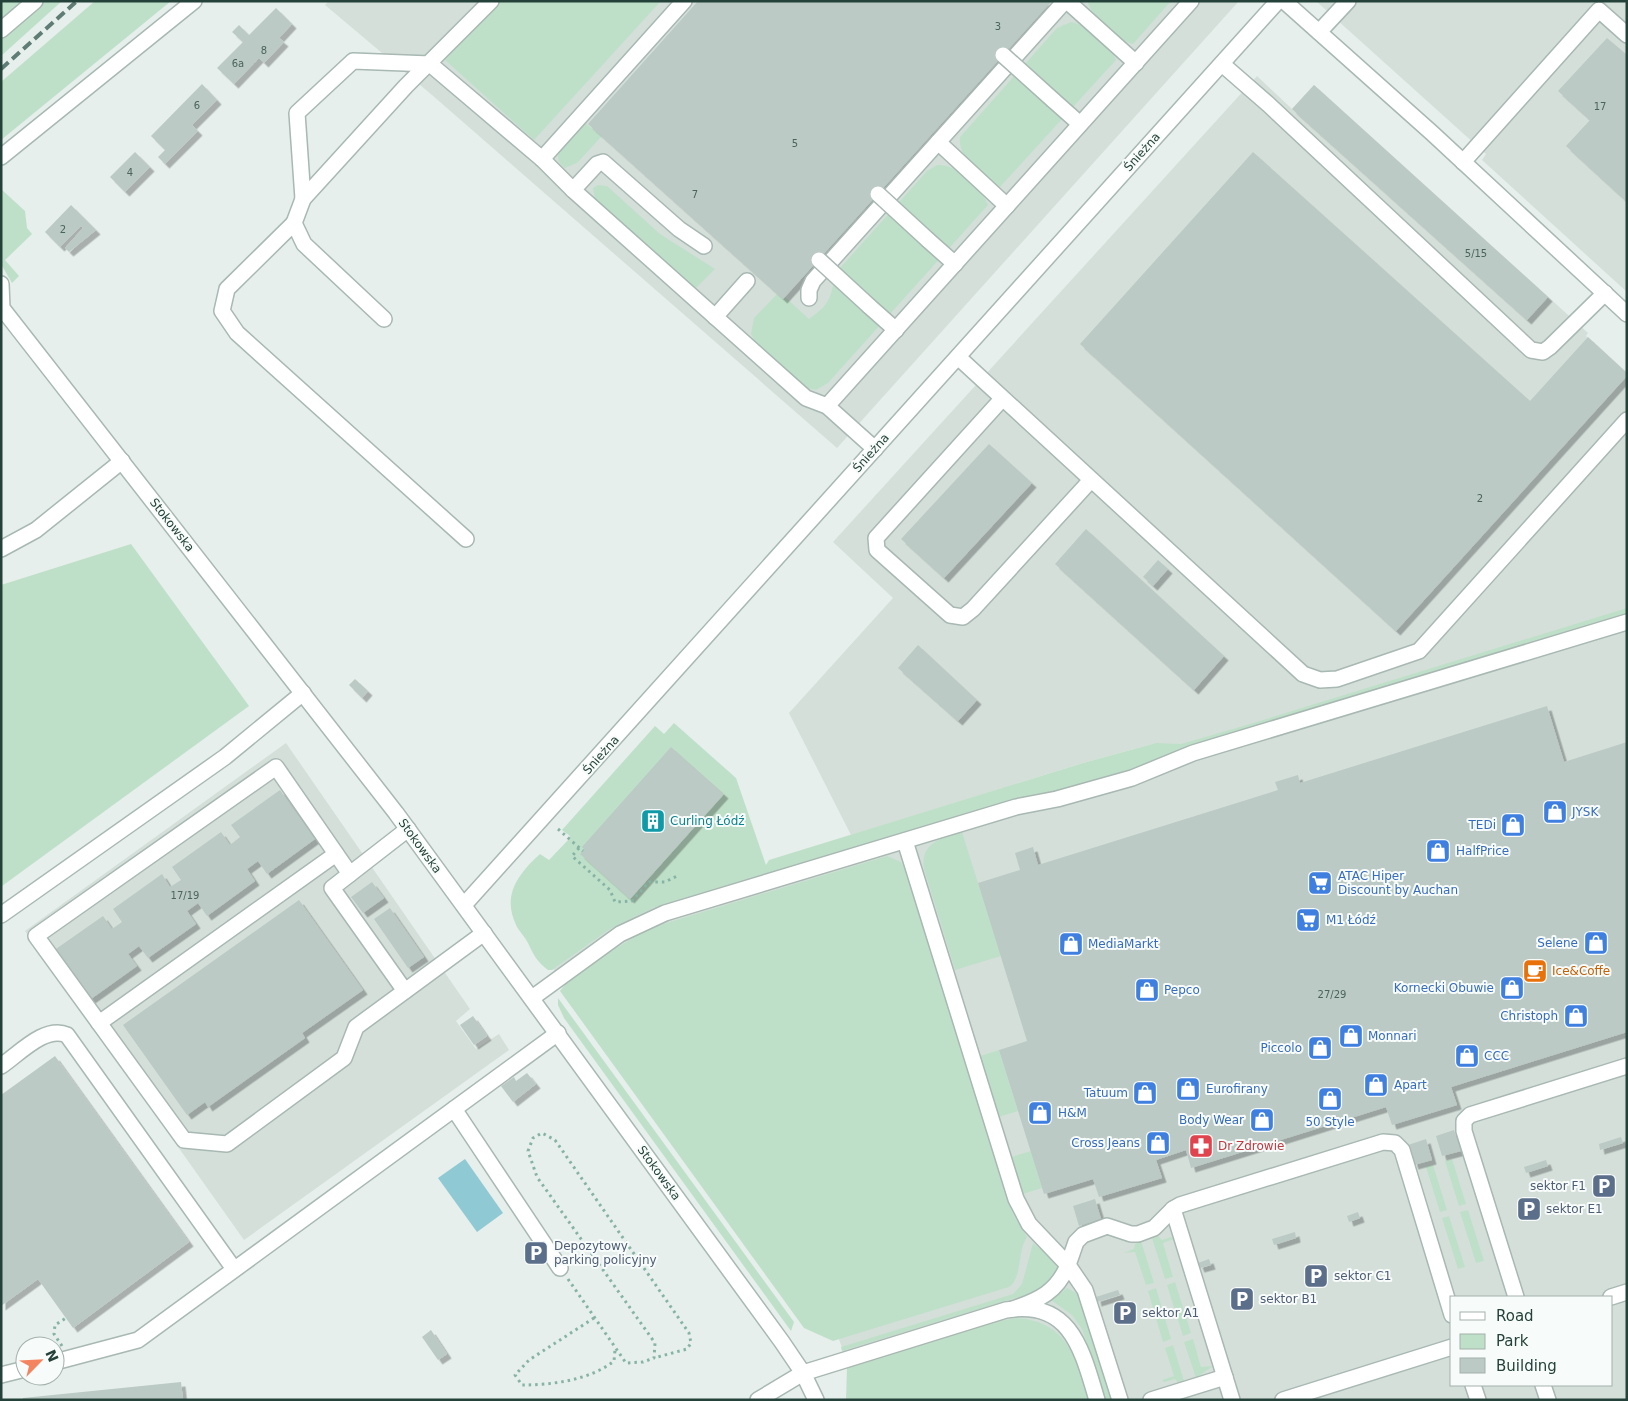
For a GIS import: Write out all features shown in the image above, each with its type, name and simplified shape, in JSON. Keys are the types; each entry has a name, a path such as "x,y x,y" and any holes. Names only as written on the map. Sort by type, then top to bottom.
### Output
{"street":[{"path":"1,30 34,1"},
{"path":"1,157 194,1"},
{"path":"466,539 237,333 222,311 227,289 294,222 303,199 406,86 491,1"},
{"path":"542,159 684,1"},
{"path":"809,298 809,290 813,281 1066,1 1136,63"},
{"path":"827,406 1191,1"},
{"name":"Śnieżna","path":"464,905 1278,1"},
{"path":"1284,1 1463,162 1627,314"},
{"path":"1319,32 1348,1"},
{"path":"1463,162 1599,10 1627,35"},
{"path":"1003,55 1080,124"},
{"path":"303,199 297,113 353,61 430,64 542,159 574,190 806,398 827,406 875,449"},
{"path":"1222,64 1268,104 1531,350 1543,352 1550,347 1605,294"},
{"path":"938,142 1007,206"},
{"path":"574,190 597,164 603,162 679,228 704,246"},
{"path":"878,194 955,264"},
{"path":"294,222 304,244 384,320"},
{"path":"819,260 896,330"},
{"path":"715,316 747,280"},
{"path":"1,284 2,308"},
{"name":"Stokowska","path":"2,308 408,829 558,1033 803,1373 816,1400"},
{"path":"958,358 1303,674 1320,680 1337,679 1419,651 1627,420"},
{"path":"1002,398 876,538 878,550 950,615 962,617 973,609 1091,480"},
{"path":"3,543 36,530 122,461"},
{"path":"532,998 603,945 651,918 1016,807 1056,799 1132,778 1193,753 1627,622"},
{"path":"1,915 225,757 303,693"},
{"path":"350,874 276,767 36,936 184,1140 228,1144 344,1058 356,1027 484,933"},
{"path":"405,991 332,888 408,829"},
{"path":"905,841 1016,1199 1033,1229 1068,1265 1086,1290 1120,1400"},
{"path":"98,1023 336,854"},
{"path":"1,1066 48,1033 58,1031 67,1036 234,1269"},
{"path":"65,1359 138,1340 558,1033"},
{"path":"1516,1296 1464,1131 1464,1121 1470,1115 1627,1066"},
{"path":"454,1109 560,1268"},
{"path":"758,1400 803,1373 1033,1302 1052,1291 1059,1284 1076,1242 1083,1235 1106,1226 1130,1234 1138,1234 1154,1228 1180,1205 1375,1144 1393,1142 1402,1150 1450,1308"},
{"path":"1173,1210 1232,1400"},
{"path":"1613,1297 1627,1292"},
{"path":"1013,1309 1031,1308 1047,1313 1056,1317 1072,1332 1082,1350 1097,1400"},
{"path":"1283,1400 1450,1348"},
{"path":"1,1375 15,1372"},
{"path":"1152,1400 1225,1377"},
{"path":"1473,1386 1478,1400"},
{"path":"1543,1386 1548,1400"}],"path":[{"path":"558,829 583,851"},
{"path":"579,848 572,856 610,890 615,902 632,901 650,882 665,882 677,876"},
{"path":"560,1268 626,1363 643,1362 688,1349 691,1343 689,1333 554,1140 542,1133 533,1138 528,1151 537,1177 655,1343 654,1358"},
{"path":"66,1318 55,1325 54,1334 70,1358"},
{"path":"594,1318 529,1360 515,1375 522,1385 546,1385 601,1371 614,1361 616,1350"}],"shaded area":[{"path":"329,1 1239,1 837,448 432,95 325,5"},
{"path":"1316,1 1627,1 1627,292 1482,160 1486,154"},
{"path":"1257,76 1292,109 1314,85 1588,333 1586,336 1627,373 1627,1400 852,1400 853,1378 837,1334 808,1320 548,962 598,926 1156,743 1083,763 851,835 789,713 893,598 833,542"},
{"path":"286,743 470,1009 456,1021 476,1049 499,1034 509,1050 244,1240 25,931"}],"green space":[{"path":"1,1 62,1 1,56"},
{"path":"95,1 171,1 1,140 1,82"},
{"path":"499,1 661,1 534,140 445,60"},
{"path":"1088,1 1171,1 1133,44 1120,39 1099,21 1093,14"},
{"path":"1071,22 1084,27 1097,36 1109,48 1116,60 1000,187 972,166 960,145 960,137 1057,28"},
{"path":"585,123 602,136 577,163 565,168 560,163 558,157 560,151 563,145"},
{"path":"937,165 944,165 960,172 980,191 988,205 828,383 816,390 806,388 756,343 751,334 754,318 777,294 783,299 785,297 809,319 819,311 831,294 840,268 927,171"},
{"path":"598,185 607,186 660,234 715,269 695,289 595,199 593,188"},
{"path":"1,189 25,211 27,228 32,234 5,260 19,276 12,283 1,264"},
{"path":"131,544 249,706 2,886 1,585"},
{"path":"1627,608 1627,614 1191,745 1130,770 1055,791 1013,799 653,908 610,929 552,970 548,970 536,958 512,916 511,896 514,886 525,869 540,854 549,860 569,839 570,836 562,830 655,726 664,734 674,723 736,778 766,865 769,860 1083,763 1156,743 1181,744"},
{"path":"962,832 1001,956 955,970 924,869 924,860 925,853 934,843 940,839"},
{"path":"887,856 901,862 907,872 1005,1194 1013,1214 1027,1237 1022,1249 1016,1277 1009,1287 833,1341 804,1328 560,991 566,983 604,955 650,928"},
{"path":"558,998 794,1322 791,1331 564,1018 558,1005"},
{"path":"999,1050 1018,1111 999,1117 980,1056"},
{"path":"1031,1151 1042,1188 1023,1194 1011,1157"},
{"path":"1452,1159 1466,1204 1459,1206 1445,1161"},
{"path":"1433,1165 1447,1210 1440,1212 1426,1167"},
{"path":"1468,1210 1484,1261 1476,1263 1460,1212"},
{"path":"1449,1216 1465,1267 1458,1269 1442,1218"},
{"path":"1158,1236 1162,1240 1171,1237 1174,1239 1163,1243 1173,1277 1165,1279 1152,1238"},
{"path":"1141,1241 1154,1283 1146,1285 1135,1252 1123,1253 1134,1249 1135,1244"},
{"path":"1033,1243 1053,1260 1058,1268 1058,1273 1042,1290 842,1351 841,1347 1013,1294 1022,1284"},
{"path":"1175,1282 1191,1333 1183,1336 1167,1285"},
{"path":"1067,1288 1078,1294 1111,1400 1106,1400 1082,1329 1072,1315 1051,1300"},
{"path":"1156,1288 1171,1339 1163,1342 1148,1291"},
{"path":"1017,1318 1034,1321 1048,1327 1059,1335 1074,1357 1089,1400 846,1400 847,1367 999,1321"},
{"path":"1193,1339 1201,1367 1213,1366 1196,1378 1184,1342"},
{"path":"1173,1345 1184,1381 1178,1383 1175,1379 1164,1382 1162,1380 1174,1376 1165,1348"}],"water":[{"path":"465,1159 503,1213 477,1232 438,1178"}],"building":[{"path":"698,1 1052,1 783,299 588,124"},
{"path":"276,8 292,24 279,38 284,42 264,63 259,58 234,84 217,68 243,42 232,32 239,25 249,35"},
{"path":"1607,38 1627,55 1627,202 1566,146 1590,120 1558,91"},
{"path":"202,84 217,100 192,125 198,131 165,164 158,157 165,150 151,136"},
{"path":"1314,85 1548,297 1527,320 1292,109"},
{"path":"135,152 150,167 125,192 110,177"},
{"path":"1253,152 1530,401 1588,337 1627,373 1627,376 1396,631 1080,344"},
{"path":"71,205 96,230 69,252 65,248 83,228 81,226 60,247 45,232"},
{"path":"989,444 1032,483 944,578 901,539"},
{"path":"1086,529 1224,656 1194,690 1055,564"},
{"path":"1158,560 1168,569 1153,586 1143,577"},
{"path":"918,645 977,700 958,721 898,668"},
{"path":"355,679 368,691 362,698 349,685"},
{"name":"M1 Łódź","path":"1547,706 1564,762 1627,742 1627,1032 1451,1087 1457,1105 1392,1125 1386,1107 1191,1168 1186,1150 1156,1160 1162,1178 1099,1197 1093,1179 1044,1194 999,1050 1027,1041 978,883 1020,870 1015,853 1033,847 1038,865 1278,790 1275,782 1298,775 1300,783"},
{"name":"Curling Łódź","path":"671,747 724,794 630,899 580,854 584,849 582,847"},
{"path":"280,790 315,839 267,874 258,861 247,869 255,881 207,916 198,903 187,911 196,924 148,958 139,946 128,954 137,966 88,1001 53,951 103,916 112,929 122,922 113,909 162,874 170,887 181,880 172,867 221,832 230,845 240,837 231,825"},
{"path":"372,882 384,898 363,913 351,897"},
{"path":"299,900 363,990 302,1033 305,1038 208,1107 205,1102 187,1115 123,1025"},
{"path":"390,908 424,957 408,968 374,919"},
{"path":"473,1016 487,1036 474,1045 460,1025"},
{"path":"55,1056 189,1242 73,1328 38,1279 1,1306 1,1095"},
{"path":"527,1073 536,1084 513,1102 501,1086 514,1077 516,1081"},
{"path":"1454,1130 1461,1151 1442,1156 1436,1136"},
{"path":"1621,1137 1623,1143 1600,1150 1599,1144"},
{"path":"1426,1139 1432,1160 1414,1165 1408,1145"},
{"path":"1546,1160 1548,1166 1526,1173 1524,1167"},
{"path":"1095,1199 1101,1219 1079,1226 1073,1206"},
{"path":"1358,1212 1360,1218 1349,1222 1347,1216"},
{"path":"1295,1232 1296,1238 1274,1245 1272,1239"},
{"path":"1209,1259 1211,1265 1200,1268 1198,1263"},
{"path":"1118,1290 1120,1295 1097,1302 1096,1297"},
{"path":"431,1330 447,1354 438,1360 422,1337"},
{"path":"181,1382 183,1400 23,1400 23,1398"}],"railway":[{"path":"1,69 77,1"}],"place":[{"name":"JYSK","path":"1555,812"},
{"name":"Curling Łódź","path":"653,821"},
{"name":"TEDi","path":"1513,825"},
{"name":"HalfPrice","path":"1438,851"},
{"name":"ATAC Hiper Discount by Auchan","path":"1320,883"},
{"name":"M1 Łódź","path":"1308,920"},
{"name":"Selene","path":"1596,943"},
{"name":"MediaMarkt","path":"1071,944"},
{"name":"Ice&Coffe","path":"1535,971"},
{"name":"Kornecki Obuwie","path":"1512,988"},
{"name":"Pepco","path":"1147,990"},
{"name":"Christoph","path":"1576,1016"},
{"name":"Monnari","path":"1351,1036"},
{"name":"Piccolo","path":"1320,1048"},
{"name":"CCC","path":"1467,1056"},
{"name":"Apart","path":"1376,1085"},
{"name":"Eurofirany","path":"1188,1089"},
{"name":"Tatuum","path":"1145,1093"},
{"name":"50 Style","path":"1330,1099"},
{"name":"H&M","path":"1040,1113"},
{"name":"Body Wear","path":"1262,1120"},
{"name":"Cross Jeans","path":"1158,1143"},
{"name":"Dr Zdrowie","path":"1201,1146"},
{"name":"sektor F1","path":"1604,1186"},
{"name":"sektor E1","path":"1529,1209"},
{"name":"Depozytowy parking policyjny","path":"536,1253"},
{"name":"sektor C1","path":"1316,1276"},
{"name":"sektor B1","path":"1242,1299"},
{"name":"sektor A1","path":"1125,1313"}]}
